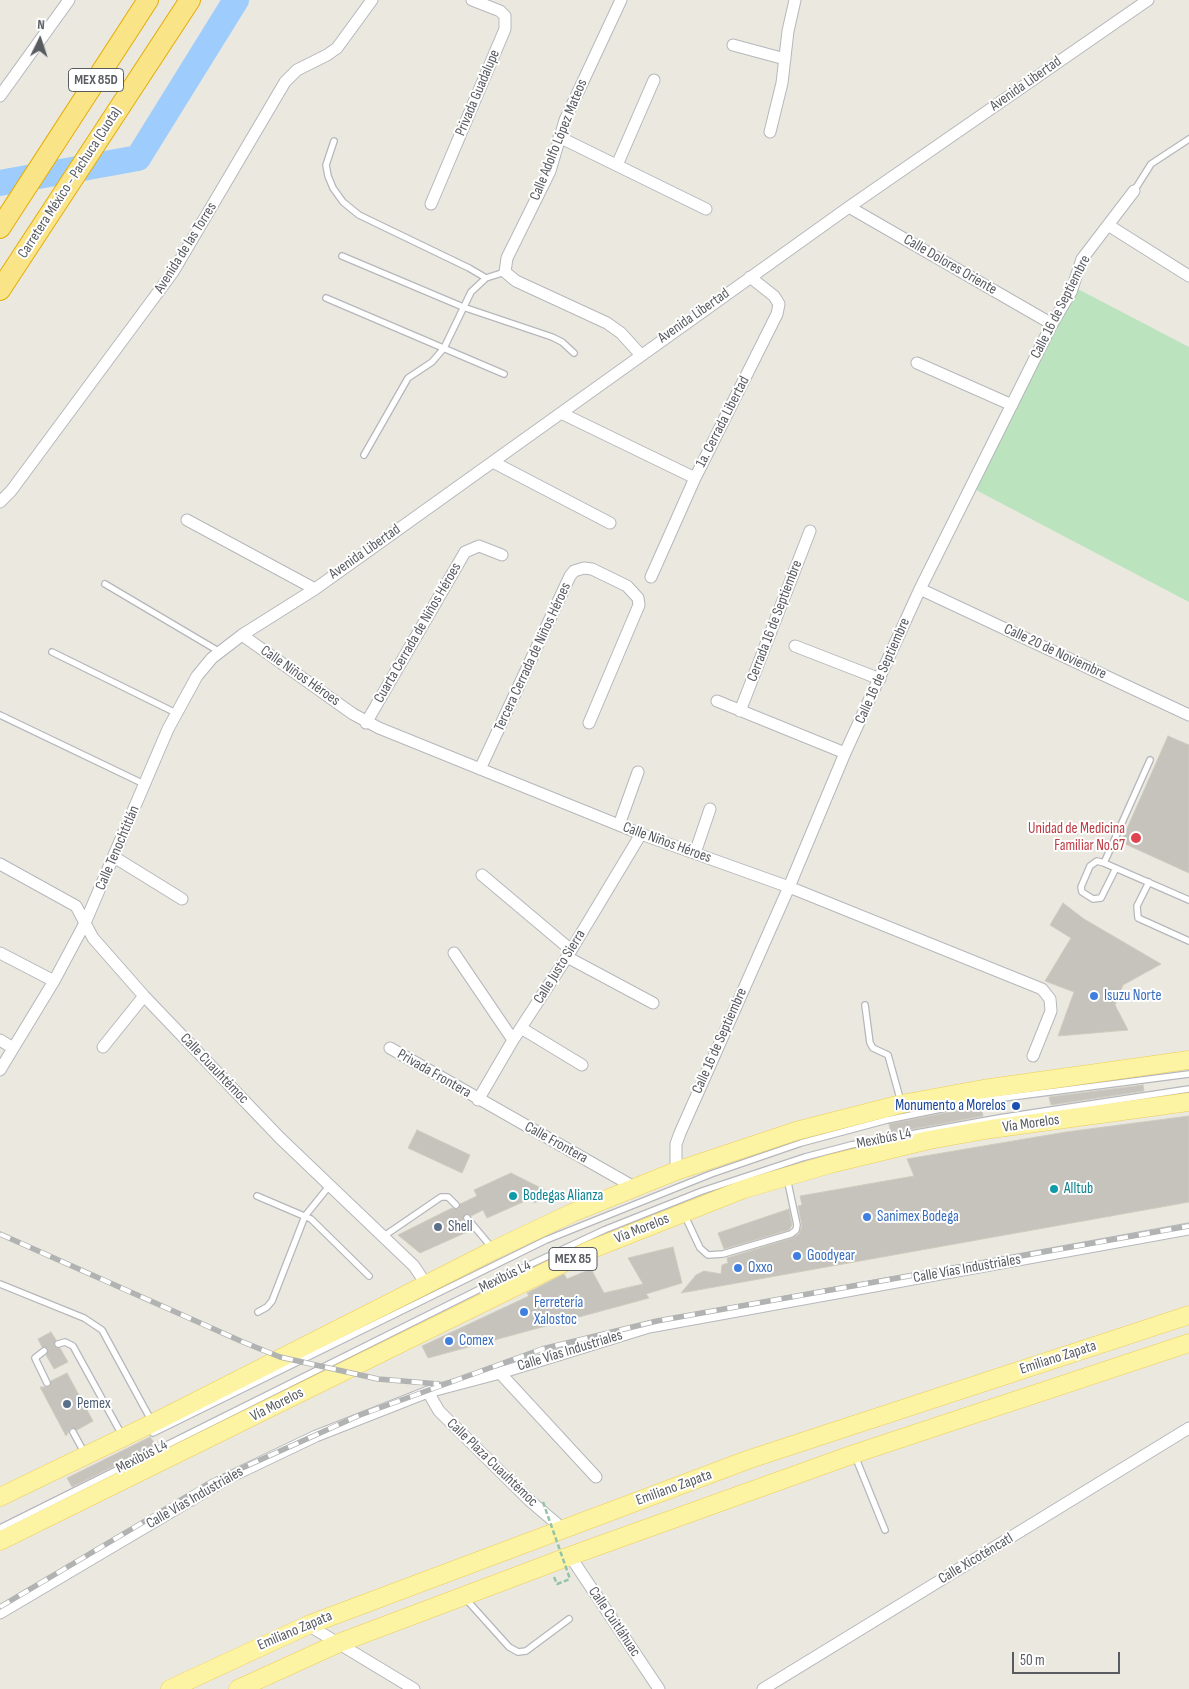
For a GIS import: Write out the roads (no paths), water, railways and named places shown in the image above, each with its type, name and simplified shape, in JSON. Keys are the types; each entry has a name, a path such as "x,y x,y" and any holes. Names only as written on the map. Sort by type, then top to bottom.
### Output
{"highway":[{"name":"MEX 85D","path":"0,228 148,0"},
{"name":"Carretera México - Pachuca (Cuota)","path":"0,290 190,0"}],"main road":[{"name":"MEX 85","path":"0,1497 123,1437 151,1429 426,1284 494,1250 634,1186 796,1131 901,1104 982,1089 1189,1060"},
{"name":"Vía Morelos","path":"0,1542 590,1250 744,1189 830,1164 929,1140 991,1129 1189,1102"},
{"name":"Emiliano Zapata","path":"170,1689 308,1625 750,1459 1189,1314"},
{"name":"Emiliano Zapata","path":"238,1689 339,1643 570,1556 854,1454 1189,1343"}],"street":[{"path":"0,96 69,0"},
{"name":"Avenida de las Torres","path":"0,502 11,491 173,272 285,82 297,70 337,48 372,0"},
{"name":"Privada Guadalupe","path":"431,204 505,29 505,16 500,11 472,0"},
{"name":"Calle Adolfo López Mateos","path":"505,272 507,258 550,171 559,137 620,0"},
{"path":"770,132 782,83 788,31 795,0"},
{"name":"Avenida Libertad","path":"242,635 315,588 493,462 640,354 1144,1"},
{"path":"733,45 785,59"},
{"path":"616,165 654,80"},
{"path":"559,137 706,209"},
{"name":"Calle 16 de Septiembre","path":"676,1171 676,1144 680,1133 789,887 845,754 920,588 1052,324 1071,292 1082,259 1134,191"},
{"name":"Calle Dolores Oriente","path":"849,207 1052,324"},
{"path":"1108,225 1189,276"},
{"path":"505,272 516,281 607,323 621,333 640,354"},
{"name":"1a. Cerrada Libertad","path":"651,577 695,478 777,314 779,304 774,296 750,277"},
{"path":"917,363 1012,405"},
{"path":"561,413 695,478"},
{"path":"493,462 610,523"},
{"path":"187,520 315,588"},
{"name":"Cerrada 16 de Septiembre","path":"740,711 810,531"},
{"name":"Cuarta Cerrada de Niños Héroes","path":"366,723 465,552 479,546 502,555"},
{"name":"Tercera Cerrada de Niños Héroes","path":"480,769 570,576 579,569 584,568 592,569 627,586 638,598 639,605 589,723"},
{"name":"Calle 20 de Noviembre","path":"920,588 1189,715"},
{"name":"Calle Niños Héroes","path":"242,635 366,723 641,834 789,887 1042,989 1050,999 1050,1011 1033,1056"},
{"name":"Calle Tenochtitlán","path":"0,1070 54,981 86,923 176,713 197,676 220,652 242,635"},
{"name":"Cerrada 16 de Septiembre","path":"796,646 880,679"},
{"path":"717,701 845,754"},
{"path":"619,825 638,772"},
{"path":"696,854 710,810"},
{"name":"Calle Justo Sierra","path":"478,1100 513,1040 569,954 641,834"},
{"path":"114,857 182,898"},
{"name":"Calle Cuauhtémoc","path":"0,864 76,906 93,938 144,996 280,1138 414,1266 426,1284"},
{"path":"482,875 569,954 653,1003"},
{"path":"0,952 54,981"},
{"path":"454,953 513,1040"},
{"path":"103,1046 144,996"},
{"path":"521,1028 582,1064"},
{"path":"0,1040 13,1048"},
{"name":"Privada Frontera","path":"390,1048 478,1100"},
{"name":"Calle Frontera","path":"478,1100 634,1186"},
{"name":"Calle Vías Industriales","path":"0,1613 230,1477 316,1436 428,1392 500,1373 650,1327 1189,1229"},
{"path":"500,1373 596,1477"},
{"name":"Calle Plaza Cuauhtémoc","path":"428,1392 439,1411 529,1500 563,1529"},
{"name":"Calle Xicoténcatl","path":"763,1689 1189,1428"},
{"name":"Calle Cuitláhuac","path":"570,1556 659,1689"},
{"path":"308,1625 414,1689"}],"lane":[{"path":"1134,191 1151,164 1189,139"},
{"path":"334,142 326,165 333,188 343,202 359,215 486,278"},
{"path":"342,256 463,307 552,337 562,342 574,353"},
{"path":"364,455 408,378 432,362 444,348 471,292 486,278 505,272"},
{"path":"326,298 504,374"},
{"path":"105,584 220,652"},
{"path":"52,652 176,713"},
{"path":"0,715 144,784"},
{"path":"1104,862 1150,760"},
{"path":"1116,868 1103,896 1098,900 1084,894 1081,887 1090,866 1097,861 1104,862 1189,900"},
{"path":"1149,882 1137,906 1138,918 1189,941"},
{"path":"864,1005 870,1043 874,1048 888,1056 901,1104"},
{"name":"Mexibús L4","path":"151,1429 546,1240 710,1174 801,1143 887,1120 952,1106 1189,1074"},
{"name":"Mexibús L4","path":"0,1528 512,1273 604,1230 702,1190 805,1156 892,1137 1189,1089"},
{"path":"683,1212 700,1248 708,1256 723,1254 791,1234 796,1230 797,1225 786,1176"},
{"path":"258,1312 267,1308 272,1301 305,1216 330,1185"},
{"path":"257,1196 311,1219 369,1276"},
{"path":"384,1236 441,1197 448,1197 456,1205"},
{"path":"467,1218 494,1250"},
{"path":"0,1284 84,1318 102,1330 151,1429"},
{"path":"58,1344 66,1342 73,1346 123,1437"},
{"path":"44,1351 36,1356 36,1361 47,1383"},
{"path":"73,1432 85,1456"},
{"path":"854,1454 885,1530"},
{"path":"464,1596 509,1647 518,1652 526,1651 570,1619"}],"waterway":[{"path":"0,183 138,158 236,0"}],"railway":[{"path":"0,1607 211,1482 360,1415 542,1349 657,1321 1189,1226"},
{"path":"0,1234 280,1357 378,1379 439,1384"}],"place":[{"name":"Unidad de Medicina Familiar No.67","path":"1136,838"},
{"name":"Isuzu Norte","path":"1094,996"},
{"name":"Monumento a Morelos","path":"1016,1106"},
{"name":"Alltub","path":"1054,1189"},
{"name":"Bodegas Alianza","path":"513,1196"},
{"name":"Sanimex Bodega","path":"867,1217"},
{"name":"Shell","path":"438,1227"},
{"name":"Goodyear","path":"797,1256"},
{"name":"Oxxo","path":"738,1268"},
{"name":"Ferretería Xalostoc","path":"524,1312"},
{"name":"Comex","path":"449,1341"},
{"name":"Pemex","path":"67,1404"}]}
